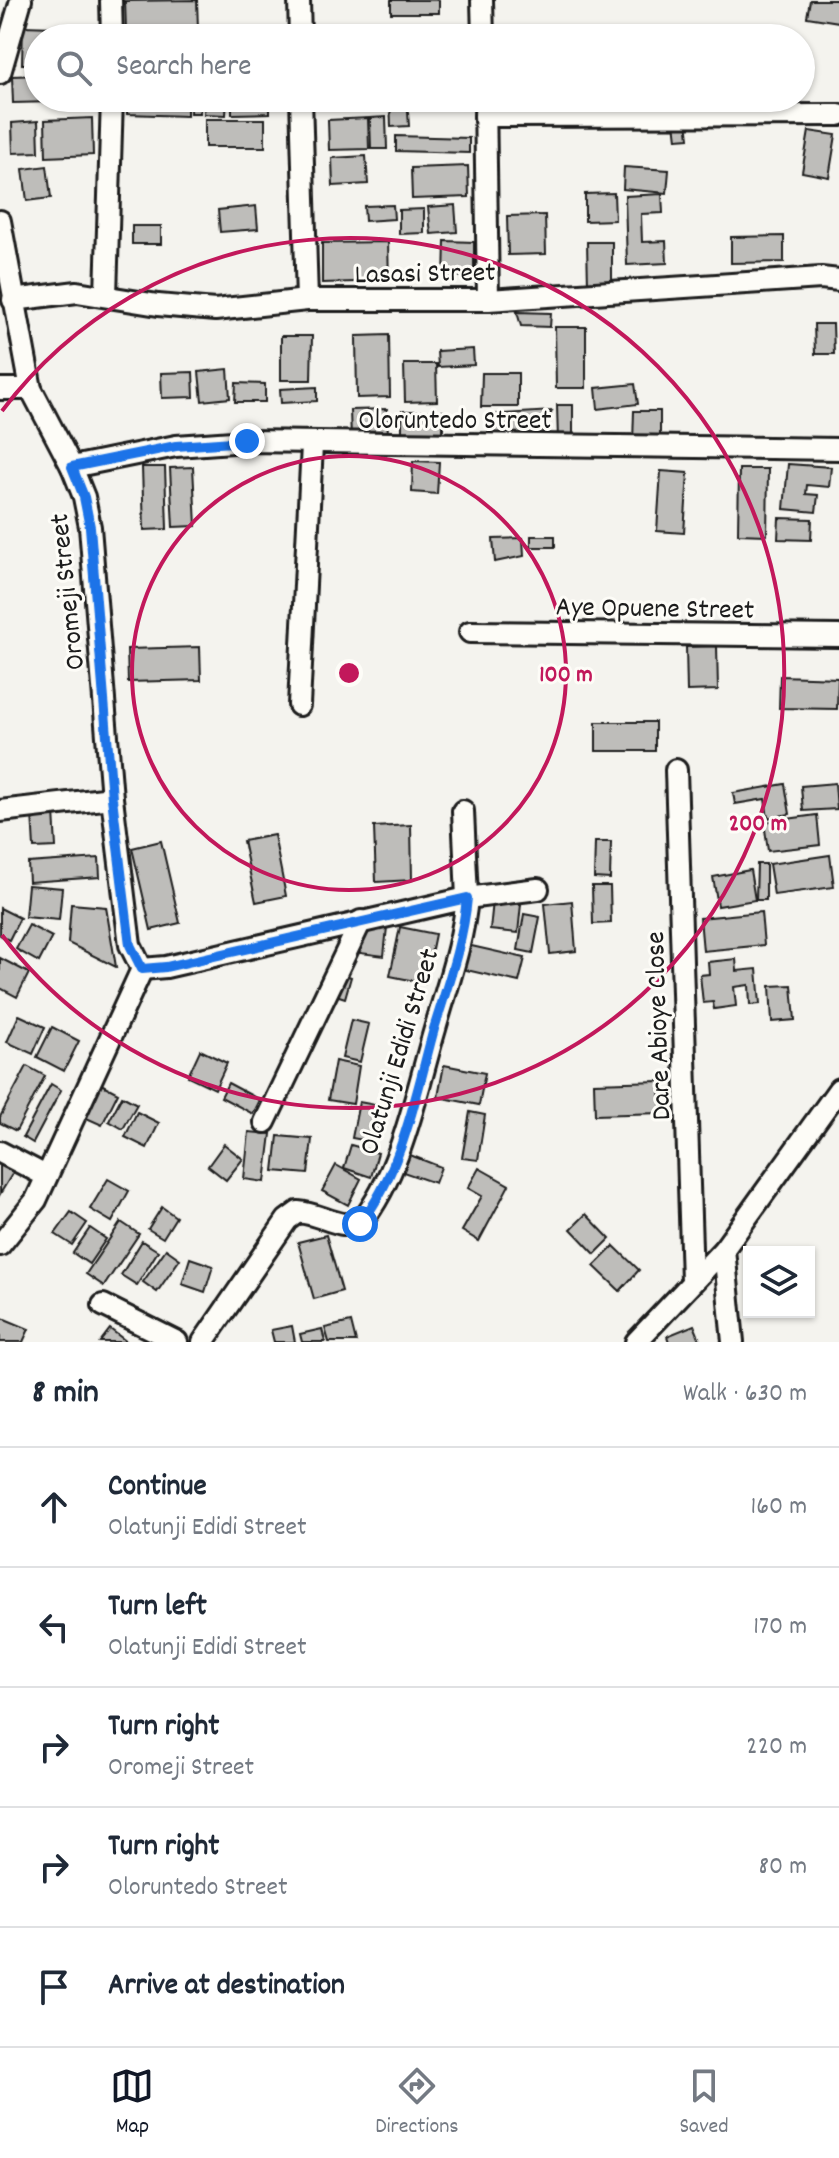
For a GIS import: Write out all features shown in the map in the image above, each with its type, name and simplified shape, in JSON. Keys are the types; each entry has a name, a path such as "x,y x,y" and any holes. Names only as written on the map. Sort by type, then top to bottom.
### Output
{"street":[{"path":"0,73 21,0"},
{"path":"111,0 112,24"},
{"path":"299,0 300,24"},
{"path":"482,0 483,24"},
{"path":"106,295 112,112"},
{"path":"301,112 307,300"},
{"path":"485,112 488,300"},
{"path":"706,112 839,115"},
{"name":"Oromeji Street","path":"0,221 31,389 72,467 84,497 90,527 112,798 130,945 142,969"},
{"name":"Lasasi Street","path":"13,300 70,292 215,310 307,300 488,300 821,278 839,280"},
{"path":"0,389 31,389"},
{"name":"Oloruntedo Street","path":"72,467 176,446 247,441 312,445 839,449"},
{"path":"299,705 312,445"},
{"name":"Aye Opuene Street","path":"470,632 839,636"},
{"name":"Dare Abioye Close","path":"676,770 692,1280"},
{"path":"0,811 112,798"},
{"path":"463,811 467,898 538,889"},
{"name":"Olatunji Edidi Street","path":"142,969 166,967 467,898 462,934 405,1130 370,1211 360,1224 344,1227 314,1213 298,1212 287,1220 203,1342"},
{"path":"265,1122 361,921"},
{"path":"0,1245 36,1200 44,1175 142,969"},
{"path":"636,1342 724,1249 839,1089"},
{"path":"0,1152 44,1175"},
{"path":"724,1249 733,1342"},
{"path":"103,1305 177,1342"}],"building":[{"path":"197,0 198,24 126,24 125,1"},
{"path":"391,0 439,0 439,13 391,13"},
{"path":"810,0 839,0 839,22 807,17"},
{"path":"23,26 24,26 24,64"},
{"path":"12,76 24,76 24,103 13,103"},
{"path":"187,112 187,116 127,114"},
{"path":"204,112 226,112 226,115"},
{"path":"232,112 270,112 270,113"},
{"path":"390,112 408,112 409,126 391,127"},
{"path":"386,117 387,149 371,149 370,118"},
{"path":"92,118 93,155 46,157 45,120"},
{"path":"368,118 369,149 329,150 328,120"},
{"path":"205,119 265,119 265,147 205,147"},
{"path":"38,121 39,152 13,153 12,123"},
{"path":"687,121 689,138 677,139 675,122"},
{"path":"809,131 836,135 829,177 802,172"},
{"path":"396,136 469,138 469,153 396,151"},
{"path":"366,156 368,184 333,186 332,158"},
{"path":"47,166 51,198 27,201 23,169"},
{"path":"468,166 469,197 412,199 411,168"},
{"path":"624,167 669,170 667,193 623,189"},
{"path":"614,193 615,220 585,221 585,194"},
{"path":"662,194 663,213 641,214 642,242 666,241 667,263 627,265 625,196"},
{"path":"393,205 394,219 365,221 364,206"},
{"path":"455,205 457,232 431,234 428,207"},
{"path":"256,206 258,229 220,232 218,210"},
{"path":"424,209 424,233 399,234 399,210"},
{"path":"545,215 546,254 508,255 507,216"},
{"path":"132,226 161,226 161,244 132,244"},
{"path":"784,236 784,262 731,263 731,237"},
{"path":"445,241 474,242 474,275 444,278"},
{"path":"388,242 389,281 322,283 322,243"},
{"path":"587,242 612,242 612,286 588,286"},
{"path":"517,312 551,313 550,327 521,326"},
{"path":"814,324 833,324 834,354 815,354"},
{"path":"555,327 586,327 586,388 556,388"},
{"path":"389,335 390,397 357,398 356,336"},
{"path":"281,336 312,336 311,380 281,380"},
{"path":"473,349 474,365 438,367 437,351"},
{"path":"404,364 436,364 437,401 405,402"},
{"path":"228,369 230,398 202,401 199,372"},
{"path":"193,372 194,397 162,398 161,373"},
{"path":"482,373 518,373 518,407 481,407"},
{"path":"236,383 265,384 265,402 235,402"},
{"path":"635,384 638,404 598,409 596,388"},
{"path":"317,387 317,401 281,403 280,389"},
{"path":"557,405 573,405 573,441 558,441"},
{"path":"387,409 388,437 351,438 350,410"},
{"path":"402,411 443,411 443,432 402,432"},
{"path":"552,411 538,442 491,444 489,415"},
{"path":"634,411 660,411 660,443 633,443"},
{"path":"413,461 439,462 437,494 412,492"},
{"path":"788,464 831,467 829,487 807,485 806,494 818,495 816,512 784,509"},
{"path":"142,467 165,467 167,529 144,530"},
{"path":"193,467 196,526 173,527 170,468"},
{"path":"739,469 768,469 767,535 738,534"},
{"path":"661,471 688,473 684,533 657,531"},
{"path":"779,518 812,519 811,540 778,539"},
{"path":"531,536 555,536 555,547 531,547"},
{"path":"523,538 524,556 495,562 493,539"},
{"path":"717,646 718,690 687,691 686,647"},
{"path":"200,647 201,680 128,682 127,649"},
{"path":"780,676 838,678 837,709 779,708"},
{"path":"596,722 655,722 655,751 596,751"},
{"path":"835,783 837,809 803,811 801,786"},
{"path":"785,784 790,814 768,818 765,799 735,804 733,793"},
{"path":"54,812 56,847 34,848 32,813"},
{"path":"817,815 820,845 768,851 764,822"},
{"path":"411,825 412,880 376,882 374,827"},
{"path":"274,835 286,896 256,902 243,841"},
{"path":"161,841 180,923 151,930 132,848"},
{"path":"595,842 611,842 610,879 594,878"},
{"path":"830,855 834,887 774,895 769,864"},
{"path":"99,858 100,877 29,882 28,863"},
{"path":"757,864 766,864 766,900 756,900"},
{"path":"750,870 755,900 718,906 713,877"},
{"path":"28,885 62,888 59,920 25,917"},
{"path":"592,886 610,886 611,923 593,924"},
{"path":"493,901 521,904 518,933 490,930"},
{"path":"572,901 576,951 550,954 545,904"},
{"path":"71,904 106,907 116,967 68,943"},
{"path":"0,908 20,918 9,940 0,935"},
{"path":"761,912 764,945 703,951 700,918"},
{"path":"524,914 540,917 533,953 518,950"},
{"path":"29,925 52,937 39,962 16,949"},
{"path":"365,925 387,927 384,956 352,952 354,940 363,941"},
{"path":"400,927 435,934 425,983 390,976"},
{"path":"467,945 525,958 519,982 462,969"},
{"path":"0,958 29,973 17,997 0,988"},
{"path":"736,959 737,971 757,969 760,1004 750,1005 749,985 734,987 736,1006 714,1009 713,1002 703,1003 700,975 709,974 708,962"},
{"path":"339,973 351,977 345,998 333,994"},
{"path":"792,985 795,1020 772,1022 770,986"},
{"path":"19,1015 45,1027 33,1054 7,1042"},
{"path":"351,1020 369,1024 360,1062 342,1058"},
{"path":"52,1027 79,1041 64,1071 37,1057"},
{"path":"200,1050 227,1063 215,1089 188,1076"},
{"path":"335,1061 359,1066 353,1104 328,1100"},
{"path":"444,1065 485,1073 479,1105 438,1097"},
{"path":"27,1066 45,1076 16,1131 0,1123 0,1117"},
{"path":"660,1081 661,1113 595,1115 594,1083"},
{"path":"99,1083 118,1093 102,1125 82,1116"},
{"path":"228,1083 260,1100 253,1114 221,1097"},
{"path":"51,1084 61,1090 33,1143 23,1137"},
{"path":"122,1096 137,1104 123,1129 109,1121"},
{"path":"359,1102 381,1106 374,1142 352,1138"},
{"path":"137,1112 159,1123 147,1148 125,1137"},
{"path":"470,1112 485,1115 478,1160 462,1158"},
{"path":"249,1132 271,1134 265,1182 244,1179"},
{"path":"278,1136 312,1139 308,1174 274,1171"},
{"path":"224,1144 243,1159 226,1180 208,1166"},
{"path":"351,1145 378,1153 371,1177 344,1168"},
{"path":"410,1155 441,1167 435,1183 403,1172"},
{"path":"0,1163 14,1171 0,1194"},
{"path":"336,1165 361,1179 348,1205 322,1191"},
{"path":"479,1168 509,1185 479,1241 462,1231 482,1196 468,1188"},
{"path":"108,1179 129,1191 112,1222 90,1209"},
{"path":"162,1207 176,1217 163,1238 148,1229"},
{"path":"71,1212 87,1223 72,1245 55,1234"},
{"path":"586,1214 610,1239 595,1254 571,1229"},
{"path":"121,1222 139,1234 104,1286 86,1274"},
{"path":"90,1228 106,1239 89,1264 73,1253"},
{"path":"326,1235 342,1291 314,1299 298,1242"},
{"path":"142,1241 158,1251 137,1285 121,1275"},
{"path":"614,1246 639,1270 620,1291 594,1266"},
{"path":"166,1249 180,1259 157,1292 143,1282"},
{"path":"190,1258 213,1266 205,1292 182,1284"},
{"path":"0,1317 29,1329 23,1342 0,1342"},
{"path":"351,1322 356,1342 329,1342 325,1328"},
{"path":"694,1325 701,1342 669,1342 667,1336"},
{"path":"292,1326 295,1342 274,1342 271,1330"},
{"path":"110,1329 127,1342 100,1342"},
{"path":"322,1329 325,1342 302,1342 300,1334"}],"route":[{"path":"247,441 176,446 72,467 84,497 90,527 112,798 130,945 142,969 166,967 467,898 462,934 405,1130 380,1192 360,1224"}]}
